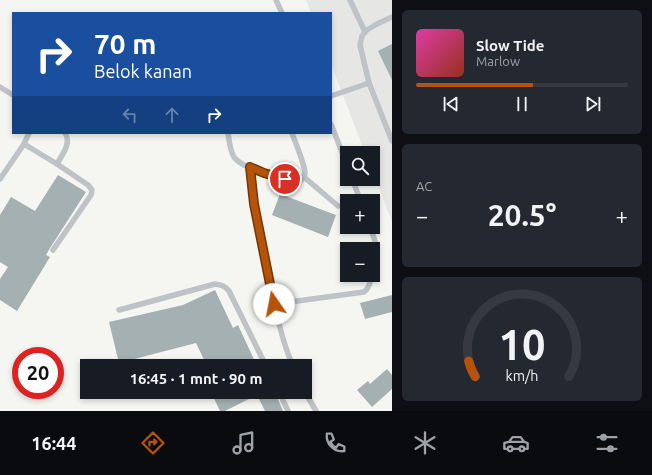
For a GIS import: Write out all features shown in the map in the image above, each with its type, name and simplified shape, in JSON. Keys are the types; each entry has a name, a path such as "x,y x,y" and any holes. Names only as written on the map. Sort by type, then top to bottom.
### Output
{"lane":[{"path":"276,0 282,12"},
{"path":"350,0 365,32"},
{"path":"392,17 365,32 362,36 360,45 369,83 392,141"},
{"path":"332,96 369,83"},
{"path":"0,87 12,95"},
{"path":"332,127 340,147"},
{"path":"0,179 24,144 29,134"},
{"path":"57,164 68,144 66,134"},
{"path":"228,134 232,154 240,163 264,173 295,182 300,182 305,173 292,134"},
{"path":"24,144 88,185 92,192 53,250"},
{"path":"250,167 254,204 274,304 290,359"},
{"path":"304,177 338,206"},
{"path":"274,304 364,292 367,290 370,282"},
{"path":"119,310 215,284 223,285 229,291 263,359"},
{"path":"282,399 288,411"},
{"path":"309,399 316,411"}],"shaded area":[{"path":"306,0 392,0 392,222 378,186 380,186 380,146 362,146 332,67 332,12 311,12"}],"building":[{"path":"392,44 392,80 378,51"},
{"path":"58,175 86,192 50,248 46,255 50,257 17,311 0,300 0,279 8,267 0,262 0,215 11,197 35,211"},
{"path":"280,194 336,215 328,237 272,215"},
{"path":"215,290 233,328 238,325 254,359 204,359 196,343 134,359 118,359 109,322 183,305"},
{"path":"392,295 392,312 365,319 360,303"},
{"path":"387,369 392,375 392,389 372,407 357,390 368,381 370,384"},
{"path":"214,399 249,399 225,411 220,411"},
{"path":"259,399 278,399 283,411 265,411"}],"route":[{"path":"274,304 254,204 250,167 285,179"}]}
